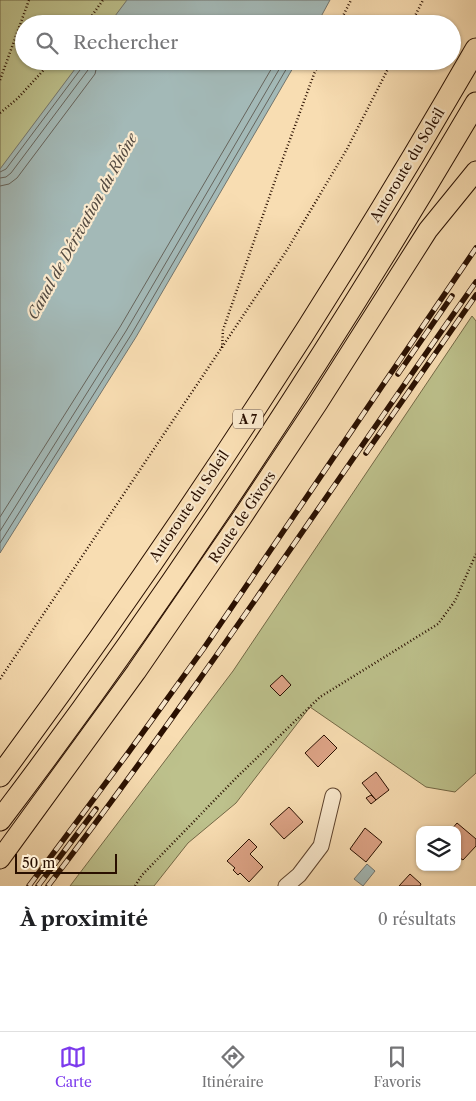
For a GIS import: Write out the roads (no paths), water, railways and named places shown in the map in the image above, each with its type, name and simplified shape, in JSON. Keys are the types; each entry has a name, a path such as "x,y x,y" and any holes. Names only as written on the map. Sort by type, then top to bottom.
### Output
{"highway":[{"name":"Autoroute du Soleil","path":"0,776 93,647 233,442 348,262 476,49"},
{"name":"Autoroute du Soleil","path":"0,820 115,662 215,518 371,276 476,103"}],"main road":[{"name":"Route de Givors","path":"0,859 136,672 241,519 318,403 428,230 476,171"}],"street":[{"path":"286,886 299,875 321,846 333,796"}],"water":[{"path":"127,0 330,0 322,15 116,15"},
{"name":"Canal de Dérivation du Rhône","path":"74,70 292,70 136,337 0,553 0,169"},
{"path":"367,864 375,871 363,886 354,879"}],"railway":[{"path":"29,886 204,648 476,248"},
{"path":"48,886 212,662 476,282"},
{"path":"366,453 476,295"},
{"path":"398,374 452,296"},
{"path":"38,886 96,809"}]}
